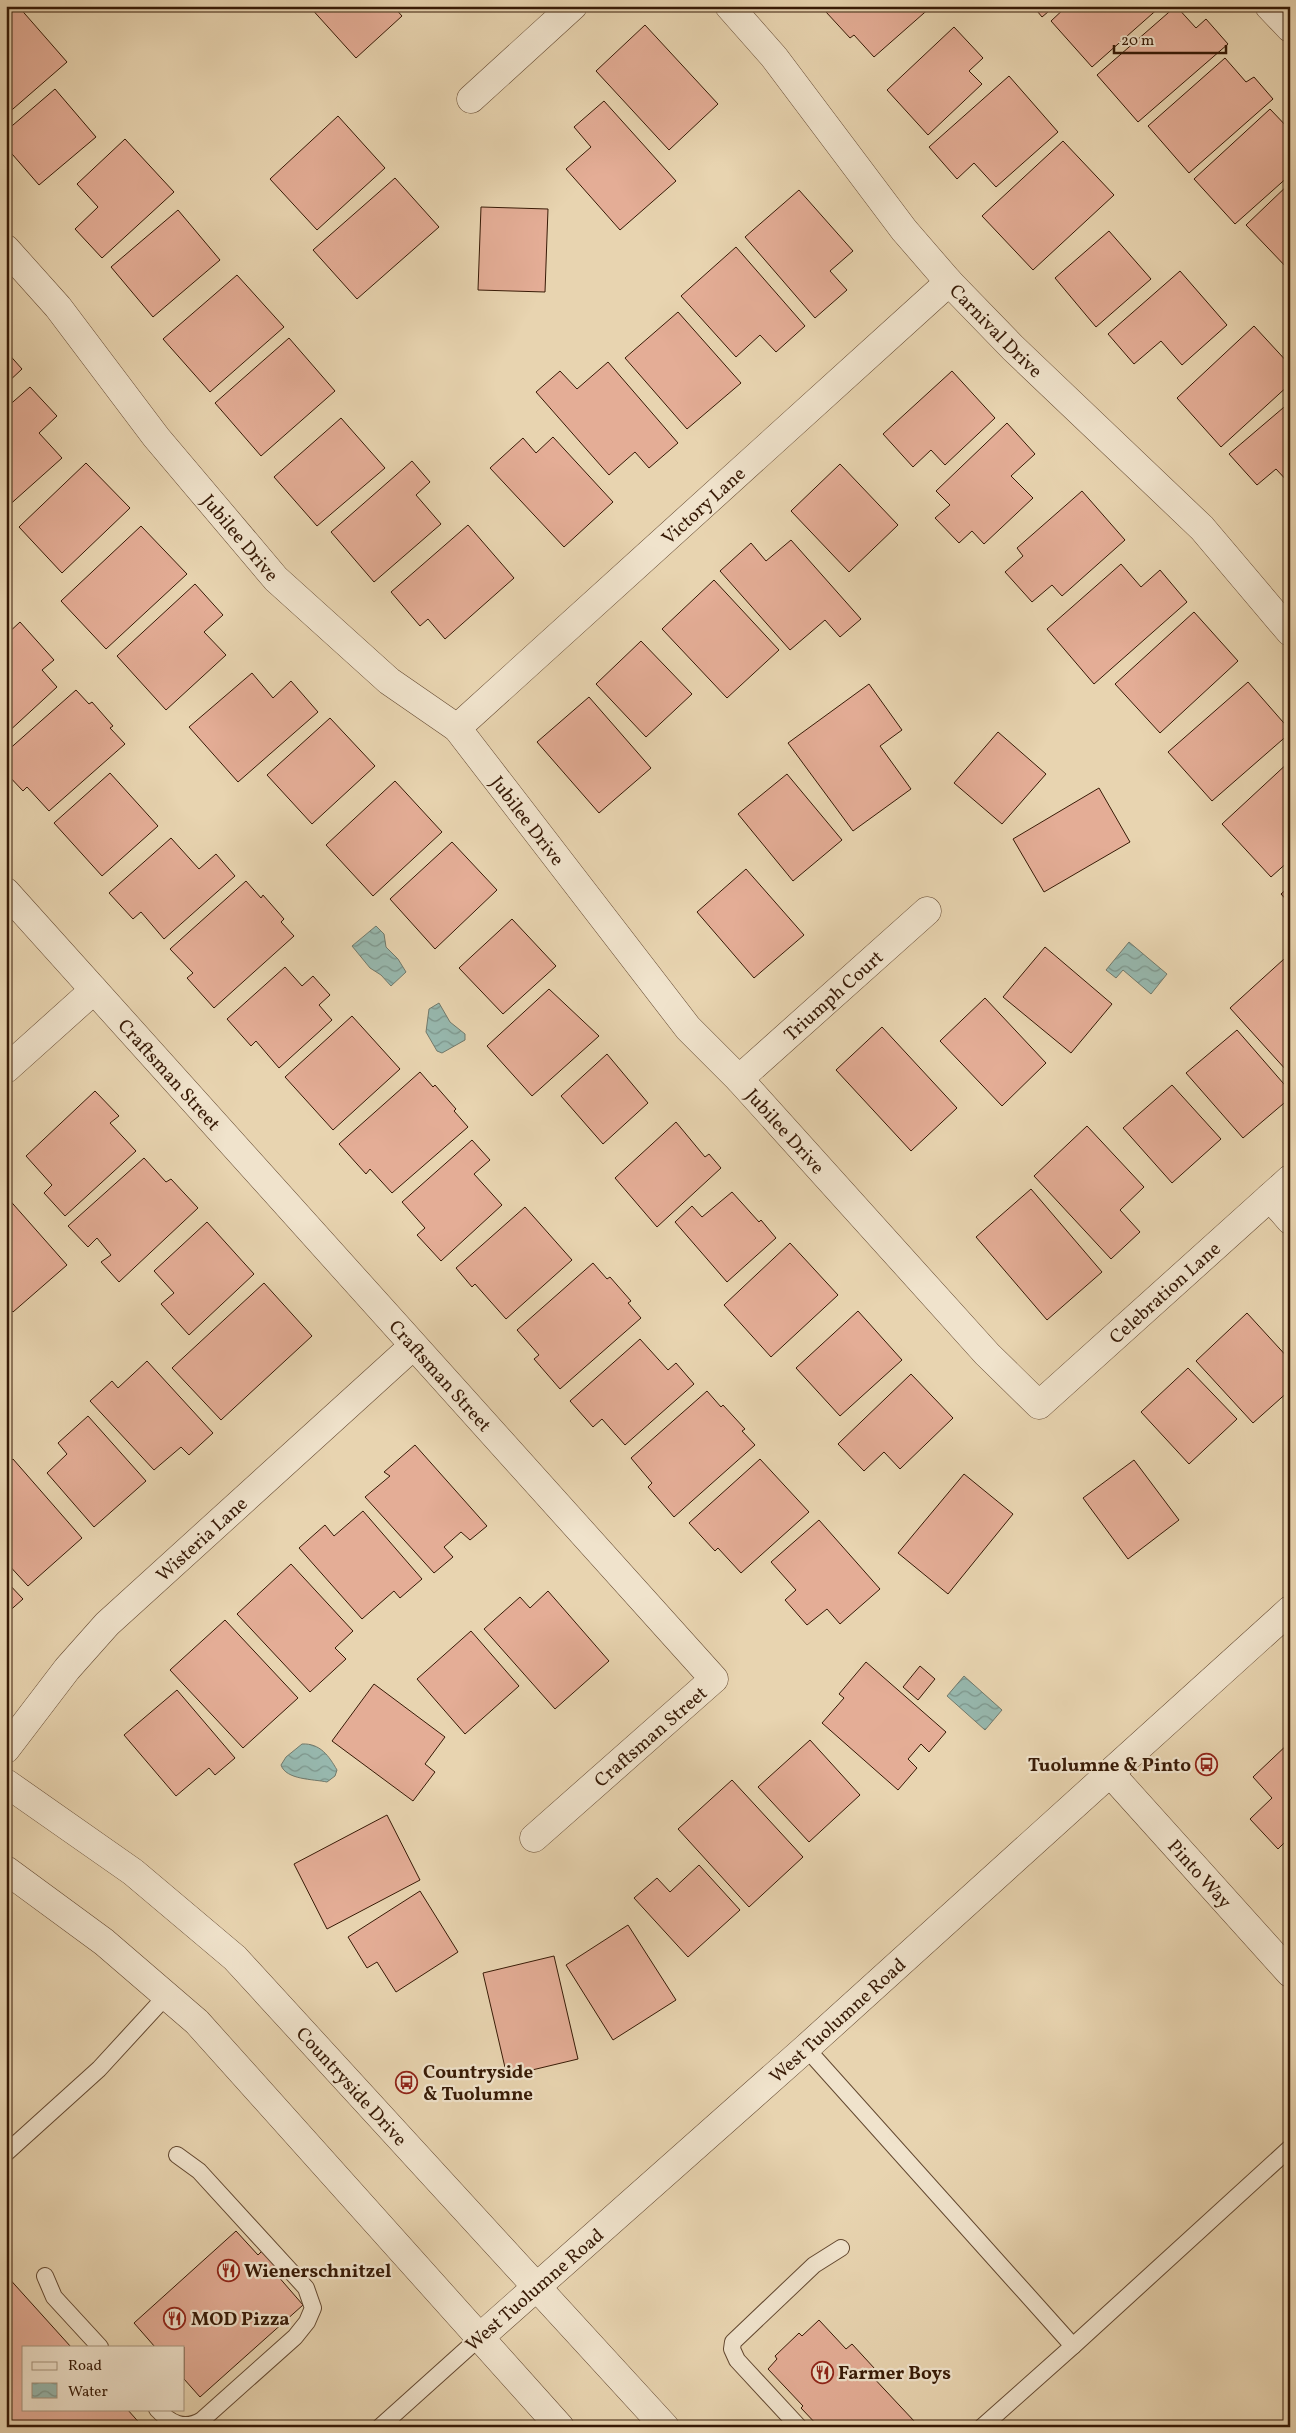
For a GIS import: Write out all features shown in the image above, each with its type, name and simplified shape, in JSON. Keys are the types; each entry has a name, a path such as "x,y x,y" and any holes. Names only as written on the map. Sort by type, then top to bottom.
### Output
{"street":[{"path":"471,99 573,6"},
{"name":"Carnival Drive","path":"730,6 774,57 904,230 949,282 1013,348 1202,528 1290,632"},
{"path":"1269,6 1290,28"},
{"name":"Jubilee Drive","path":"6,249 58,307 156,437 276,579 389,681 457,728 688,1028 739,1079 987,1354 1039,1405"},
{"name":"Victory Lane","path":"457,728 949,282"},
{"name":"Craftsman Street","path":"6,892 714,1679 534,1838"},
{"name":"Triumph Court","path":"739,1079 927,911"},
{"path":"6,1069 94,990"},
{"name":"Celebration Lane","path":"1039,1405 1290,1179"},
{"path":"1270,1197 1290,1220"},
{"name":"Wisteria Lane","path":"6,1749 67,1669 107,1624 413,1346"},
{"name":"West Tuolumne Road","path":"479,2338 806,2048 1290,1610"},
{"name":"Pinto Way","path":"1110,1773 1290,1973"},
{"name":"Countryside Drive","path":"6,1783 133,1872 235,1958 666,2427"},
{"path":"6,1870 83,1925 168,1995 225,2051 560,2427"}],"lane":[{"path":"6,2153 99,2069 168,1995"},
{"path":"806,2048 1073,2346"},
{"path":"982,2427 1290,2148"},
{"path":"158,2410 170,2421 181,2426 195,2424 202,2420 295,2337 307,2322 313,2308 306,2288 199,2171 177,2155"},
{"path":"799,2427 737,2360 732,2349 733,2342 814,2265 842,2248"},
{"path":"45,2276 54,2297 99,2346"},
{"name":"West Tuolumne Road","path":"380,2427 479,2338"}],"water":[{"path":"376,926 384,934 386,947 398,959 406,972 391,986 381,975 370,968 352,946"},
{"path":"1129,942 1167,974 1151,994 1123,970 1116,978 1106,970"},
{"path":"439,1003 450,1022 465,1034 465,1040 442,1053 437,1051 426,1032 429,1009"},
{"path":"964,1676 1002,1710 985,1730 947,1696"},
{"path":"302,1744 314,1746 323,1751 337,1770 335,1776 327,1782 288,1774 281,1765 286,1757"}],"building":[{"path":"18,6 67,62 6,115 6,16"},
{"path":"309,6 393,6 402,16 356,58"},
{"path":"833,6 932,6 874,57 854,35 850,38 826,12"},
{"path":"1033,6 1055,6 1042,17"},
{"path":"1067,6 1161,6 1092,67 1051,21"},
{"path":"1176,6 1196,28 1206,19 1228,44 1138,122 1097,75"},
{"path":"645,25 718,104 669,150 596,71"},
{"path":"954,27 983,58 969,71 982,84 928,135 887,90"},
{"path":"1225,58 1246,82 1254,77 1273,99 1189,173 1148,126"},
{"path":"1009,76 1058,132 996,187 974,163 957,179 929,147"},
{"path":"55,89 96,137 39,185 6,147 6,131"},
{"path":"604,101 676,181 620,230 566,169 591,147 574,127"},
{"path":"1270,109 1290,130 1290,175 1235,224 1194,179"},
{"path":"338,116 385,168 317,230 270,179"},
{"path":"125,139 174,192 102,258 75,229 98,207 77,184"},
{"path":"1063,141 1114,195 1033,270 982,216"},
{"path":"395,178 439,227 357,299 313,250"},
{"path":"1290,183 1290,269 1289,270 1246,225"},
{"path":"799,190 853,251 830,271 847,290 815,318 745,237"},
{"path":"481,207 548,209 545,292 478,290"},
{"path":"178,210 220,260 153,317 111,267"},
{"path":"1109,231 1151,279 1096,327 1055,278"},
{"path":"736,247 805,326 776,352 760,335 736,357 681,296"},
{"path":"1180,271 1227,325 1182,365 1161,341 1134,364 1108,334"},
{"path":"237,275 284,327 210,392 163,339"},
{"path":"678,312 741,383 687,429 625,358"},
{"path":"1254,326 1290,365 1290,384 1221,447 1177,398"},
{"path":"289,338 335,391 261,456 215,403"},
{"path":"6,351 22,369 6,384"},
{"path":"608,362 678,443 649,468 635,452 609,475 536,392 560,371 577,389"},
{"path":"952,371 995,418 945,465 931,450 913,467 883,434"},
{"path":"30,387 57,416 39,433 62,458 6,508 6,408"},
{"path":"1290,402 1290,484 1276,469 1257,485 1229,454"},
{"path":"341,418 385,468 317,526 274,477"},
{"path":"1007,423 1035,454 1011,476 1033,498 984,544 972,531 959,543 935,518 950,505 936,491"},
{"path":"553,437 613,502 564,547 490,468 523,438 536,453"},
{"path":"412,461 430,482 416,495 441,524 374,582 331,532"},
{"path":"86,463 130,508 62,573 19,527"},
{"path":"840,464 898,525 849,572 791,511"},
{"path":"1082,491 1125,540 1062,596 1052,585 1032,602 1005,572 1023,556 1017,548"},
{"path":"468,525 514,578 445,639 428,619 420,626 391,592"},
{"path":"141,526 187,574 106,649 61,601"},
{"path":"791,540 861,619 840,637 825,620 790,650 720,571 751,543 766,561"},
{"path":"1121,564 1141,587 1160,570 1187,602 1094,684 1047,629"},
{"path":"714,580 779,650 727,698 662,629"},
{"path":"195,584 223,615 204,632 226,655 166,710 117,656"},
{"path":"1194,612 1238,661 1160,733 1115,684"},
{"path":"20,622 54,660 42,670 57,687 6,734 6,635"},
{"path":"641,641 692,694 646,737 596,684"},
{"path":"252,673 273,698 291,681 318,712 238,782 189,727"},
{"path":"1248,682 1290,730 1290,733 1212,801 1168,752"},
{"path":"869,684 902,730 880,746 911,789 853,831 788,743"},
{"path":"76,690 89,704 92,702 113,726 110,728 125,744 49,811 27,787 23,791 6,773 6,752"},
{"path":"589,697 651,768 599,813 537,742"},
{"path":"330,718 375,766 312,824 267,775"},
{"path":"998,732 1046,774 1002,824 954,783"},
{"path":"1290,761 1290,860 1271,877 1222,824"},
{"path":"110,773 158,826 102,876 54,823"},
{"path":"787,774 842,840 793,881 738,814"},
{"path":"395,781 442,832 373,896 326,845"},
{"path":"1099,788 1130,842 1044,892 1013,839"},
{"path":"171,838 199,869 216,854 235,876 164,939 141,912 133,919 109,893"},
{"path":"452,842 497,890 435,949 390,899"},
{"path":"746,869 804,935 754,978 697,912"},
{"path":"246,881 261,898 263,895 284,919 281,922 294,936 214,1008 187,978 193,973 170,949"},
{"path":"1290,886 1290,904 1281,894"},
{"path":"512,919 556,966 503,1014 459,968"},
{"path":"1045,947 1112,1004 1071,1053 1003,997"},
{"path":"1284,959 1290,965 1290,1068 1287,1071 1230,1008"},
{"path":"285,967 302,986 313,976 330,995 319,1005 332,1020 279,1068 256,1041 251,1046 227,1019"},
{"path":"549,989 599,1036 532,1096 487,1046"},
{"path":"985,998 1046,1063 1002,1106 940,1041"},
{"path":"352,1016 400,1069 333,1130 285,1077"},
{"path":"882,1027 957,1108 911,1151 836,1070"},
{"path":"1237,1030 1290,1091 1290,1098 1243,1138 1186,1073"},
{"path":"607,1054 648,1103 603,1144 561,1096"},
{"path":"420,1072 433,1087 435,1085 456,1109 454,1111 468,1127 392,1193 370,1169 366,1174 339,1144"},
{"path":"1172,1085 1221,1139 1172,1183 1123,1128"},
{"path":"95,1091 119,1116 110,1123 136,1151 65,1216 44,1193 52,1185 26,1156"},
{"path":"676,1122 705,1157 709,1154 721,1168 657,1227 615,1178"},
{"path":"1087,1126 1144,1187 1120,1210 1140,1232 1111,1259 1034,1176"},
{"path":"472,1140 490,1160 474,1174 502,1205 441,1261 417,1235 425,1228 402,1202"},
{"path":"144,1158 166,1182 171,1179 198,1208 119,1282 101,1262 111,1255 97,1238 88,1247 68,1226"},
{"path":"1031,1189 1102,1272 1047,1320 976,1237"},
{"path":"732,1192 759,1222 761,1220 776,1238 727,1282 675,1222 692,1206 702,1217"},
{"path":"6,1196 67,1265 13,1312 6,1305"},
{"path":"525,1207 572,1260 506,1319 475,1284 472,1287 456,1268"},
{"path":"207,1222 254,1274 189,1335 161,1304 174,1293 154,1271"},
{"path":"790,1243 838,1295 771,1357 724,1305"},
{"path":"593,1263 607,1279 610,1277 631,1301 628,1303 641,1318 560,1389 534,1359 539,1355 517,1330"},
{"path":"264,1283 312,1336 221,1420 172,1368"},
{"path":"858,1311 902,1360 840,1416 796,1368"},
{"path":"1247,1313 1290,1360 1290,1390 1253,1423 1196,1361"},
{"path":"640,1339 668,1370 676,1363 694,1384 625,1445 602,1419 593,1427 570,1401"},
{"path":"147,1361 213,1433 189,1455 181,1447 154,1470 90,1401 112,1381 118,1388"},
{"path":"1188,1368 1237,1419 1189,1464 1141,1412"},
{"path":"911,1374 953,1418 900,1469 884,1452 864,1471 838,1444"},
{"path":"707,1391 745,1429 742,1431 755,1445 674,1517 648,1487 652,1483 631,1458"},
{"path":"88,1416 146,1481 94,1527 47,1473 67,1454 58,1443"},
{"path":"415,1445 487,1526 470,1540 461,1532 444,1547 453,1557 434,1573 365,1497 390,1476 384,1472"},
{"path":"13,1459 82,1538 28,1586 6,1562 6,1464"},
{"path":"760,1459 809,1512 741,1573 718,1548 715,1551 689,1523"},
{"path":"1134,1460 1179,1520 1128,1559 1083,1498"},
{"path":"964,1474 1013,1514 948,1594 898,1553"},
{"path":"363,1511 422,1579 400,1598 394,1591 362,1619 299,1548 325,1525 334,1536"},
{"path":"819,1520 880,1589 840,1624 827,1609 807,1625 785,1600 796,1590 771,1562"},
{"path":"291,1564 353,1631 335,1648 346,1659 310,1692 237,1614"},
{"path":"6,1581 23,1599 6,1614"},
{"path":"548,1591 609,1661 555,1709 484,1629 520,1597 530,1608"},
{"path":"225,1620 298,1698 243,1748 170,1670"},
{"path":"471,1631 519,1686 465,1734 417,1679"},
{"path":"866,1662 946,1732 929,1752 921,1744 908,1759 917,1768 898,1790 822,1723 844,1698 839,1694"},
{"path":"920,1666 935,1679 918,1700 903,1687"},
{"path":"374,1684 445,1737 425,1764 435,1772 413,1801 332,1741"},
{"path":"177,1690 235,1758 215,1775 209,1768 176,1796 124,1735"},
{"path":"810,1740 860,1795 809,1842 758,1787"},
{"path":"1290,1742 1290,1837 1278,1849 1250,1819 1272,1798 1253,1777"},
{"path":"732,1780 803,1857 749,1907 678,1829"},
{"path":"387,1815 420,1880 327,1929 294,1864"},
{"path":"699,1865 740,1910 688,1957 634,1898 657,1878 670,1892"},
{"path":"420,1891 458,1952 396,1992 377,1962 367,1968 348,1937"},
{"path":"628,1925 676,2000 613,2040 566,1965"},
{"path":"554,1956 578,2059 507,2076 483,1973"},
{"path":"236,2231 258,2255 264,2249 283,2270 277,2275 303,2305 200,2397 185,2380 185,2346 154,2346 134,2323"},
{"path":"6,2275 70,2346 22,2346 22,2410 128,2410 143,2427 6,2427"},
{"name":"Farmer Boys","path":"819,2320 846,2349 852,2344 875,2369 870,2374 915,2422 909,2427 819,2427 801,2408 803,2406 768,2369 777,2359 775,2356 799,2333 802,2336"}],"place":[{"name":"Tuolumne & Pinto","path":"1207,1764"},
{"name":"Countryside & Tuolumne","path":"407,2082"},
{"name":"Wienerschnitzel","path":"228,2270"},
{"name":"MOD Pizza","path":"175,2318"},
{"name":"Farmer Boys","path":"822,2372"}]}
